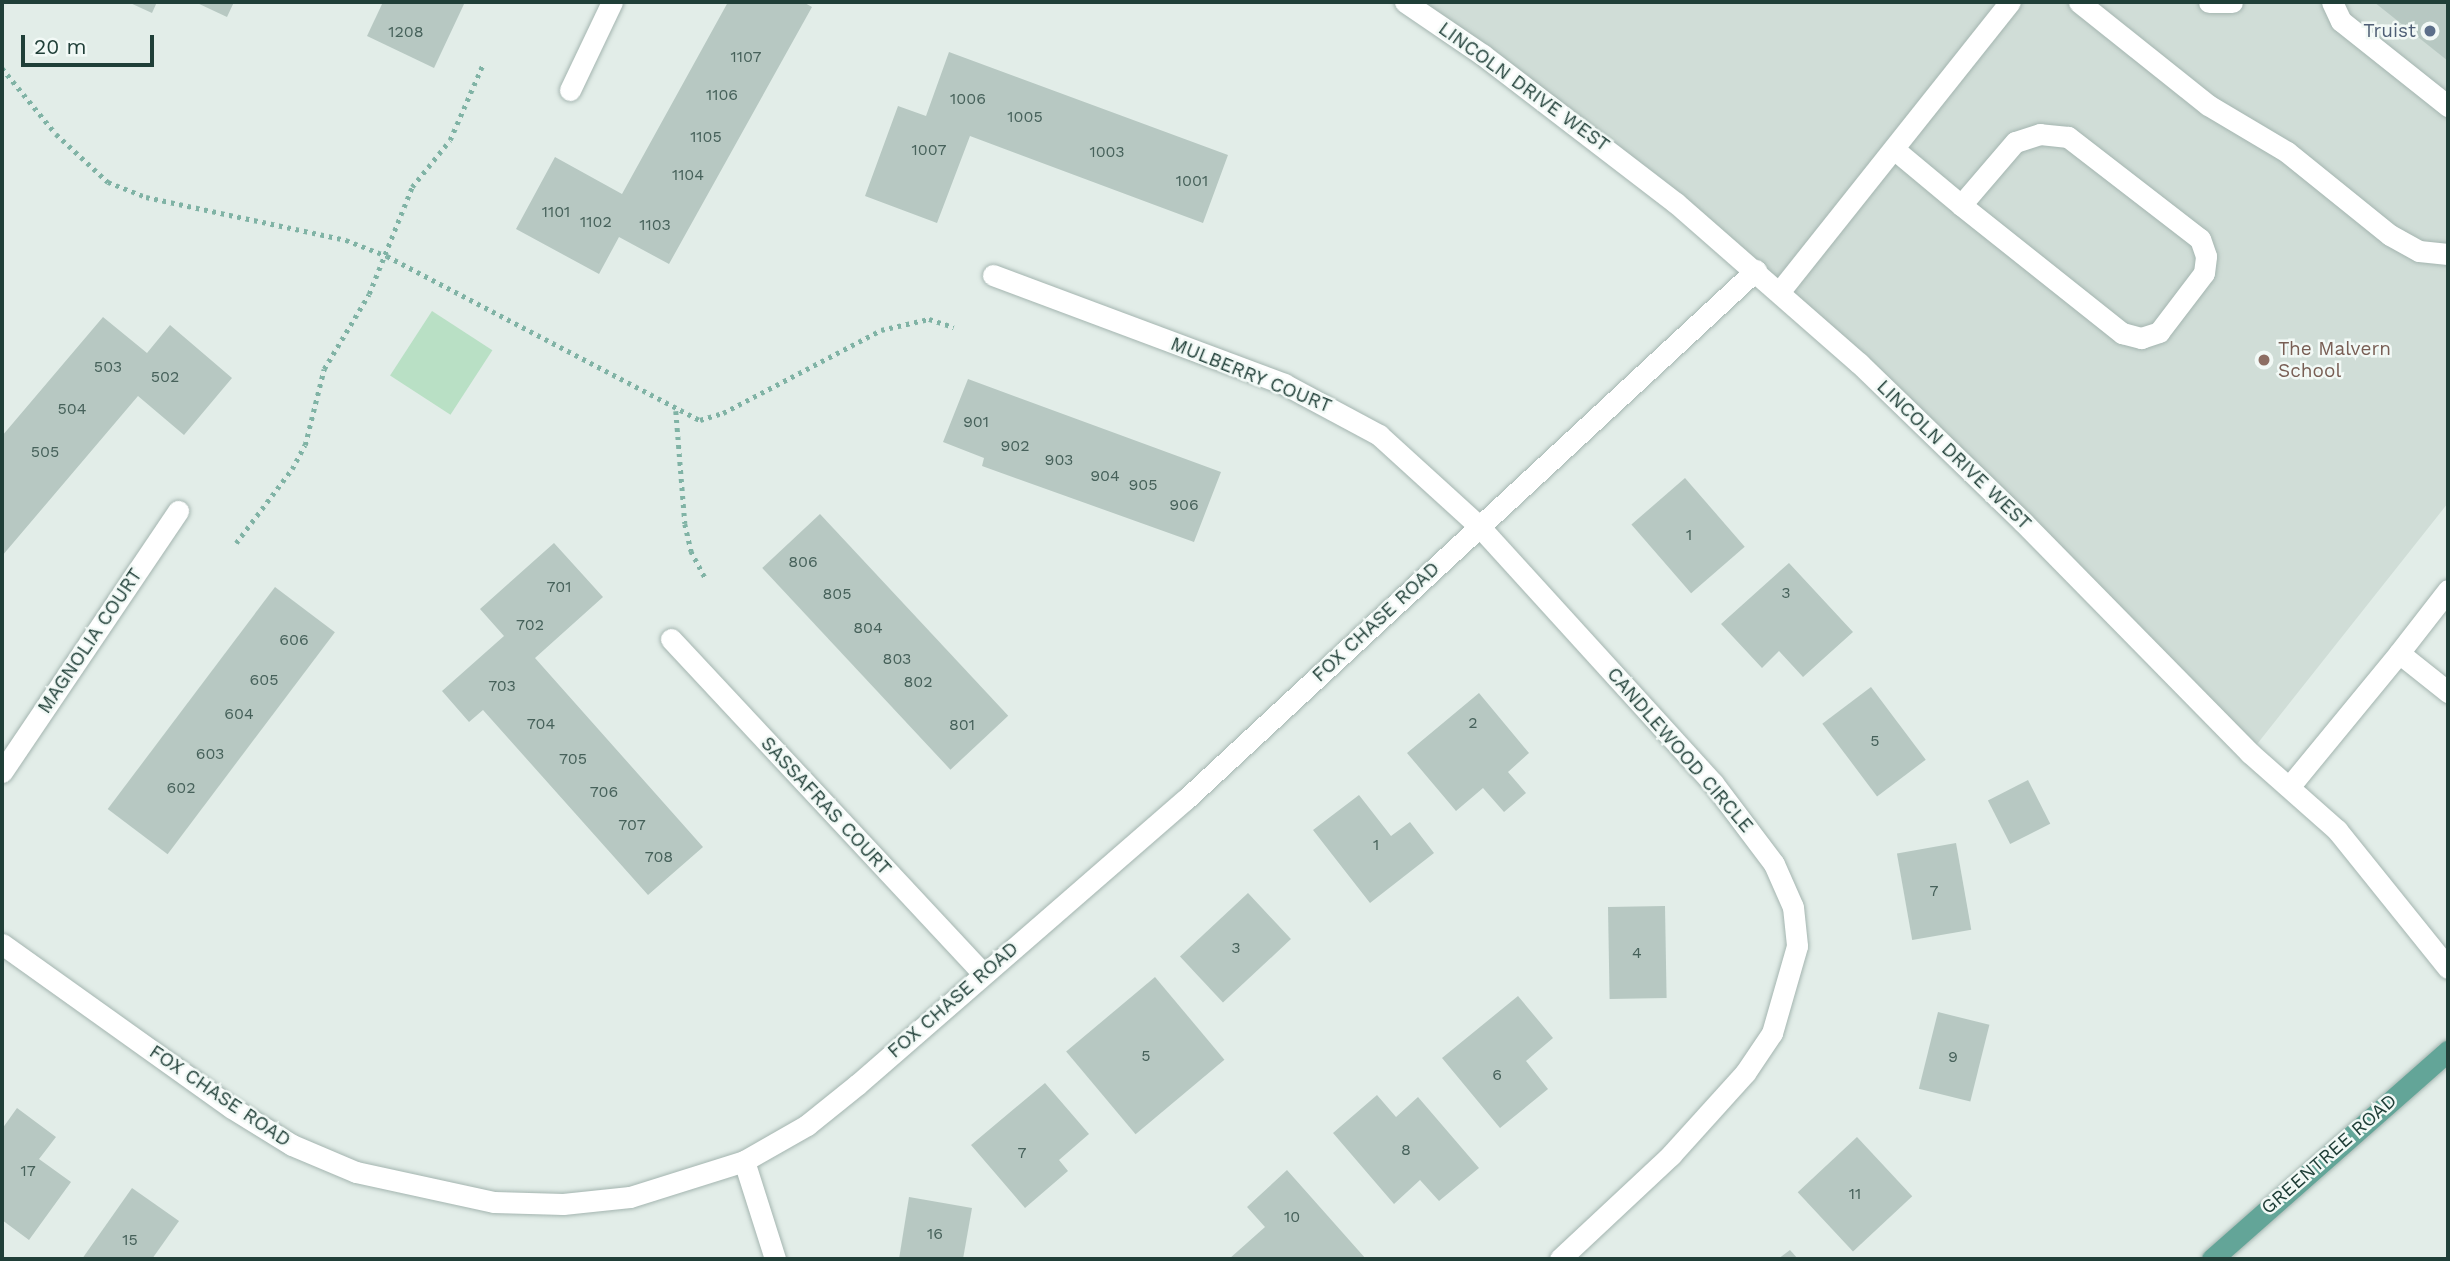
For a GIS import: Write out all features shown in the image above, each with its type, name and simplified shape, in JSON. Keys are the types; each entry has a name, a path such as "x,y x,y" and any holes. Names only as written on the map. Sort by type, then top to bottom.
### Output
{"main road":[{"name":"GREENTREE ROAD","path":"2212,1259 2448,1051"}],"street":[{"path":"570,89 612,2"},
{"name":"LINCOLN DRIVE WEST","path":"1405,2 1581,128 1780,290 1943,443 2289,787 2337,830 2448,968"},
{"path":"1780,290 1895,150 2010,2"},
{"path":"2079,2 2208,106 2287,152 2390,235 2419,251 2448,254"},
{"path":"2209,2 2232,2"},
{"path":"2332,2 2341,21 2448,106"},
{"path":"1895,150 1961,205 2122,333 2141,338 2159,332 2204,273 2206,256 2200,239 2068,137 2040,134 2015,142 1961,205"},
{"name":"FOX CHASE ROAD","path":"2,944 232,1108 292,1145 356,1172 494,1202 563,1204 630,1197 744,1161 807,1125 1185,800 1756,270"},
{"name":"MULBERRY COURT","path":"993,275 1318,399 1395,447 1479,526"},
{"name":"MAGNOLIA COURT","path":"2,772 178,511"},
{"name":"CANDLEWOOD CIRCLE","path":"1479,526 1713,783 1774,864 1793,907 1797,946 1772,1033 1711,1112 1626,1200 1560,1259"},
{"path":"2289,787 2448,590"},
{"name":"SASSAFRAS COURT","path":"671,639 982,973"},
{"path":"2399,653 2448,692"},
{"path":"744,1161 775,1259"}],"path":[{"path":"236,543 292,469 305,445 324,369 387,256 412,187 450,140 483,64"},
{"path":"2,68 56,134 108,182 146,197 346,240 387,256 676,411 700,420 723,413 881,330 908,321 929,319 954,327"},
{"path":"676,411 685,524 691,551 706,579"}],"shaded area":[{"path":"1405,2 2448,2 2448,503 2250,753 1780,291"}],"green space":[{"path":"432,311 492,350 450,415 390,376"}],"building":[{"path":"128,2 157,2 152,13"},
{"path":"195,2 234,2 227,17"},
{"path":"383,2 465,2 434,68 367,36"},
{"path":"728,2 803,2 812,7 669,264 619,237 599,274 516,229 555,157 622,194"},
{"name":"Truist","path":"2374,2 2448,2 2448,61"},
{"path":"949,52 1228,155 1203,223 970,136 937,223 865,196 898,106 926,116"},
{"path":"103,317 147,353 170,325 232,378 184,435 138,396 2,556 2,436"},
{"path":"968,379 1221,472 1194,542 982,466 984,458 943,442"},
{"path":"1685,478 1745,547 1691,593 1631,525"},
{"path":"820,514 1008,716 950,770 762,568"},
{"path":"554,543 603,597 535,658 703,847 648,895 483,710 469,722 442,691 504,636 480,609"},
{"path":"1789,563 1853,632 1803,677 1779,651 1762,668 1721,624"},
{"path":"275,587 335,632 168,854 108,809"},
{"path":"1871,687 1926,760 1877,796 1822,724"},
{"path":"1479,693 1529,753 1508,772 1526,793 1504,812 1483,788 1456,811 1407,753"},
{"path":"2028,780 2050,824 2010,844 1988,800"},
{"path":"1359,795 1391,836 1410,822 1434,853 1370,903 1313,830"},
{"path":"1956,843 1971,930 1912,940 1897,853"},
{"path":"1248,893 1291,939 1223,1003 1180,956"},
{"path":"1665,906 1667,998 1610,999 1608,907"},
{"path":"1155,977 1224,1060 1136,1134 1066,1052"},
{"path":"1518,996 1553,1038 1526,1061 1548,1089 1500,1128 1442,1058"},
{"path":"1938,1012 1989,1025 1970,1101 1919,1089"},
{"path":"1045,1083 1089,1134 1059,1160 1068,1171 1025,1208 971,1145"},
{"path":"1377,1095 1396,1117 1418,1097 1479,1168 1439,1201 1420,1180 1394,1204 1333,1133"},
{"path":"17,1108 56,1137 39,1159 71,1182 29,1240 2,1220 2,1129"},
{"path":"1857,1137 1912,1196 1853,1251 1798,1192"},
{"path":"1287,1170 1366,1259 1229,1259 1265,1227 1247,1207"},
{"path":"132,1188 179,1221 152,1259 82,1259"},
{"path":"909,1197 972,1208 963,1259 899,1259"},
{"path":"1790,1250 1798,1259 1778,1259"}],"place":[{"name":"Truist","path":"2430,31"},
{"name":"The Malvern School","path":"2264,360"}]}
